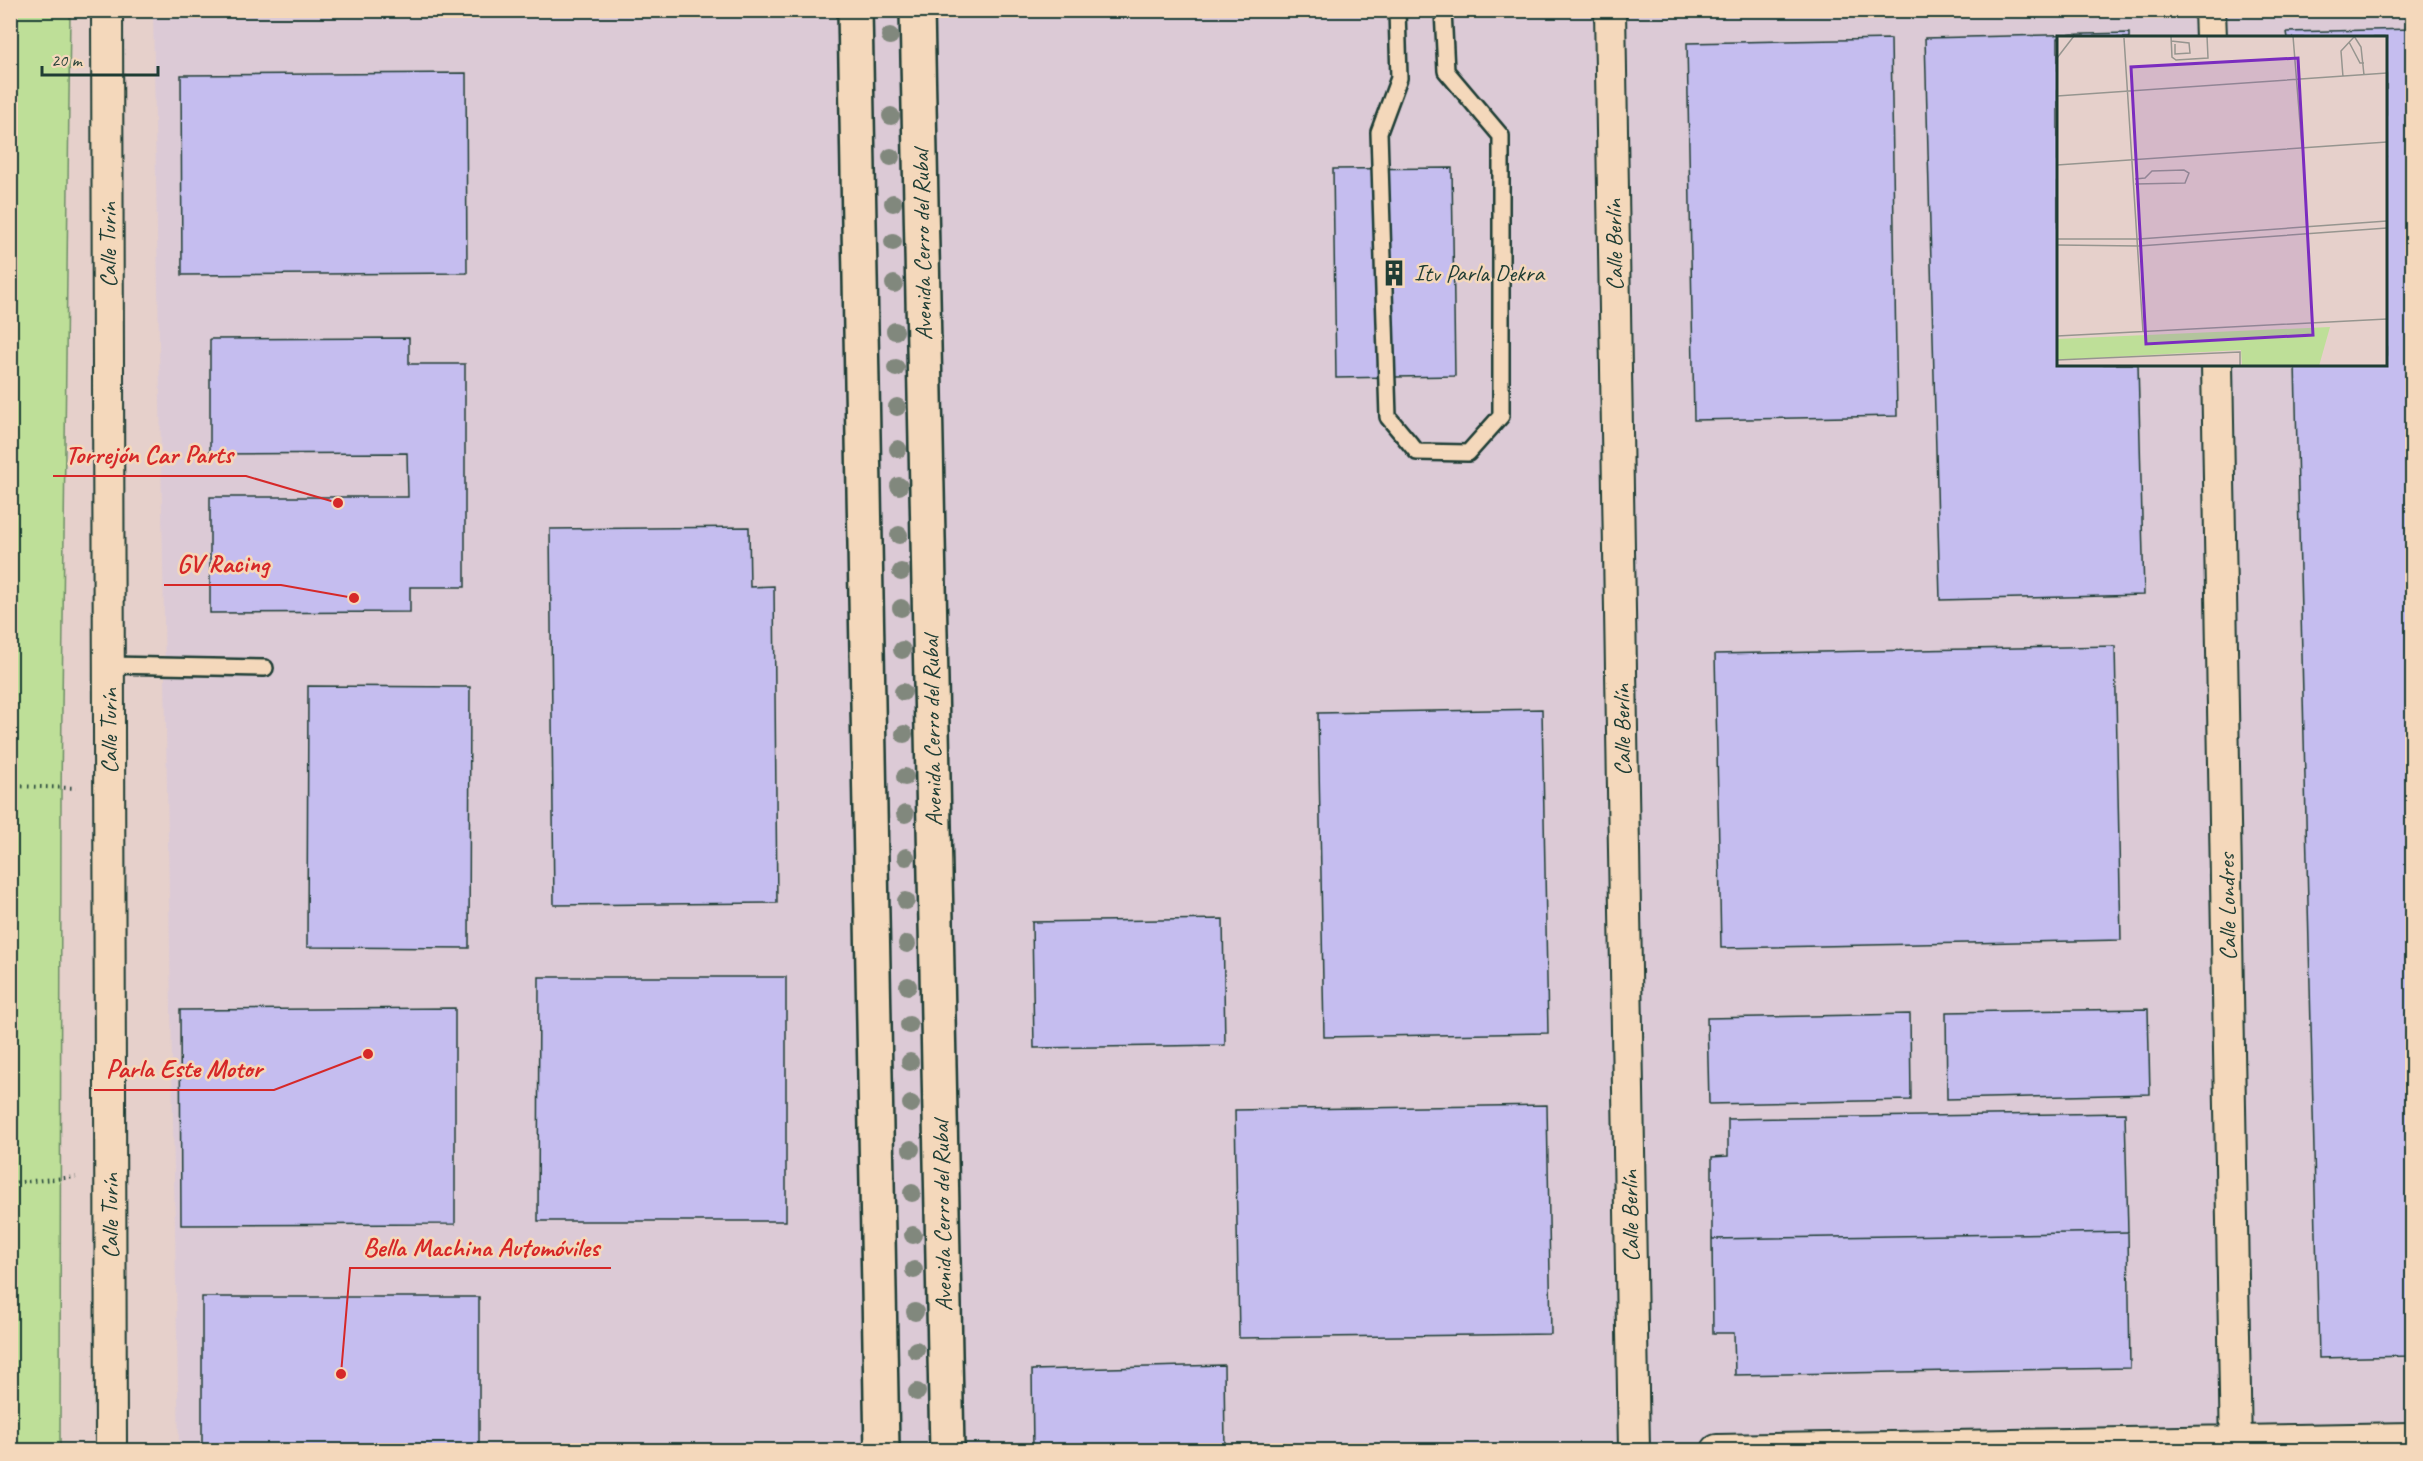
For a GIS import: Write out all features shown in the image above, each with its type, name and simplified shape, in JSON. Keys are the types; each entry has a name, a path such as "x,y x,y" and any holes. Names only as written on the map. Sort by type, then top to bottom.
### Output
{"street":[{"name":"Calle Turín","path":"107,10 111,1450"},
{"path":"855,10 882,1450"},
{"name":"Avenida Cerro del Rubal","path":"917,10 947,1450"},
{"name":"Calle Berlín","path":"1610,10 1634,1450"},
{"path":"2210,10 2211,36"},
{"name":"Calle Londres","path":"2217,366 2236,1445"},
{"path":"1717,1450 2236,1445 2412,1438"}],"lane":[{"path":"1397,10 1399,78 1379,132 1388,417 1417,452 1468,453 1501,416 1501,136 1446,71 1443,10"},
{"path":"108,665 265,668"}],"path":[{"path":"10,786 109,789"},
{"path":"10,1183 110,1173"}],"shaded area":[{"path":"153,11 2412,11 2412,1450 179,1450"}],"green space":[{"path":"10,11 70,11 61,794 60,1450 10,1450"}],"building":[{"path":"2412,29 2412,1356 2319,1358 2295,366 2387,366 2387,36 2288,36 2287,32"},
{"path":"2129,33 2129,36 2057,36 2057,366 2138,366 2144,595 1940,600 1925,38"},
{"path":"1891,39 1897,416 1694,420 1687,43"},
{"path":"466,73 467,273 182,275 181,75"},
{"name":"Itv Parla Dekra","path":"1452,168 1455,376 1336,378 1333,169"},
{"path":"409,338 409,364 465,364 465,587 410,587 410,612 210,613 210,497 408,497 407,453 210,454 210,339"},
{"path":"749,527 750,587 774,586 777,903 554,905 550,529"},
{"path":"2115,646 2121,940 1721,948 1715,654"},
{"path":"308,686 470,687 469,948 307,947"},
{"path":"1542,709 1548,1033 1324,1037 1318,713"},
{"path":"1223,919 1225,1045 1034,1048 1032,922"},
{"path":"539,977 786,977 786,1221 538,1221"},
{"path":"455,1008 455,1224 181,1225 180,1010"},
{"path":"2148,1009 2150,1094 1947,1099 1946,1012"},
{"path":"1910,1014 1911,1100 1709,1104 1707,1018"},
{"path":"1547,1105 1551,1334 1239,1338 1235,1110"},
{"path":"2125,1113 2128,1232 1712,1239 1712,1157 1728,1156 1728,1119"},
{"path":"2128,1232 2130,1368 1735,1375 1734,1333 1713,1333 1712,1239"},
{"path":"202,1297 479,1297 479,1450 202,1450"},
{"path":"1224,1365 1225,1450 1033,1450 1032,1370"}],"place":[{"name":"Itv Parla Dekra","path":"1394,273"},
{"name":"Torrejón Car Parts","path":"338,503"},
{"name":"GV Racing","path":"354,598"},
{"name":"Parla Este Motor","path":"368,1054"},
{"name":"Bella Machina Automóviles","path":"341,1374"}]}
